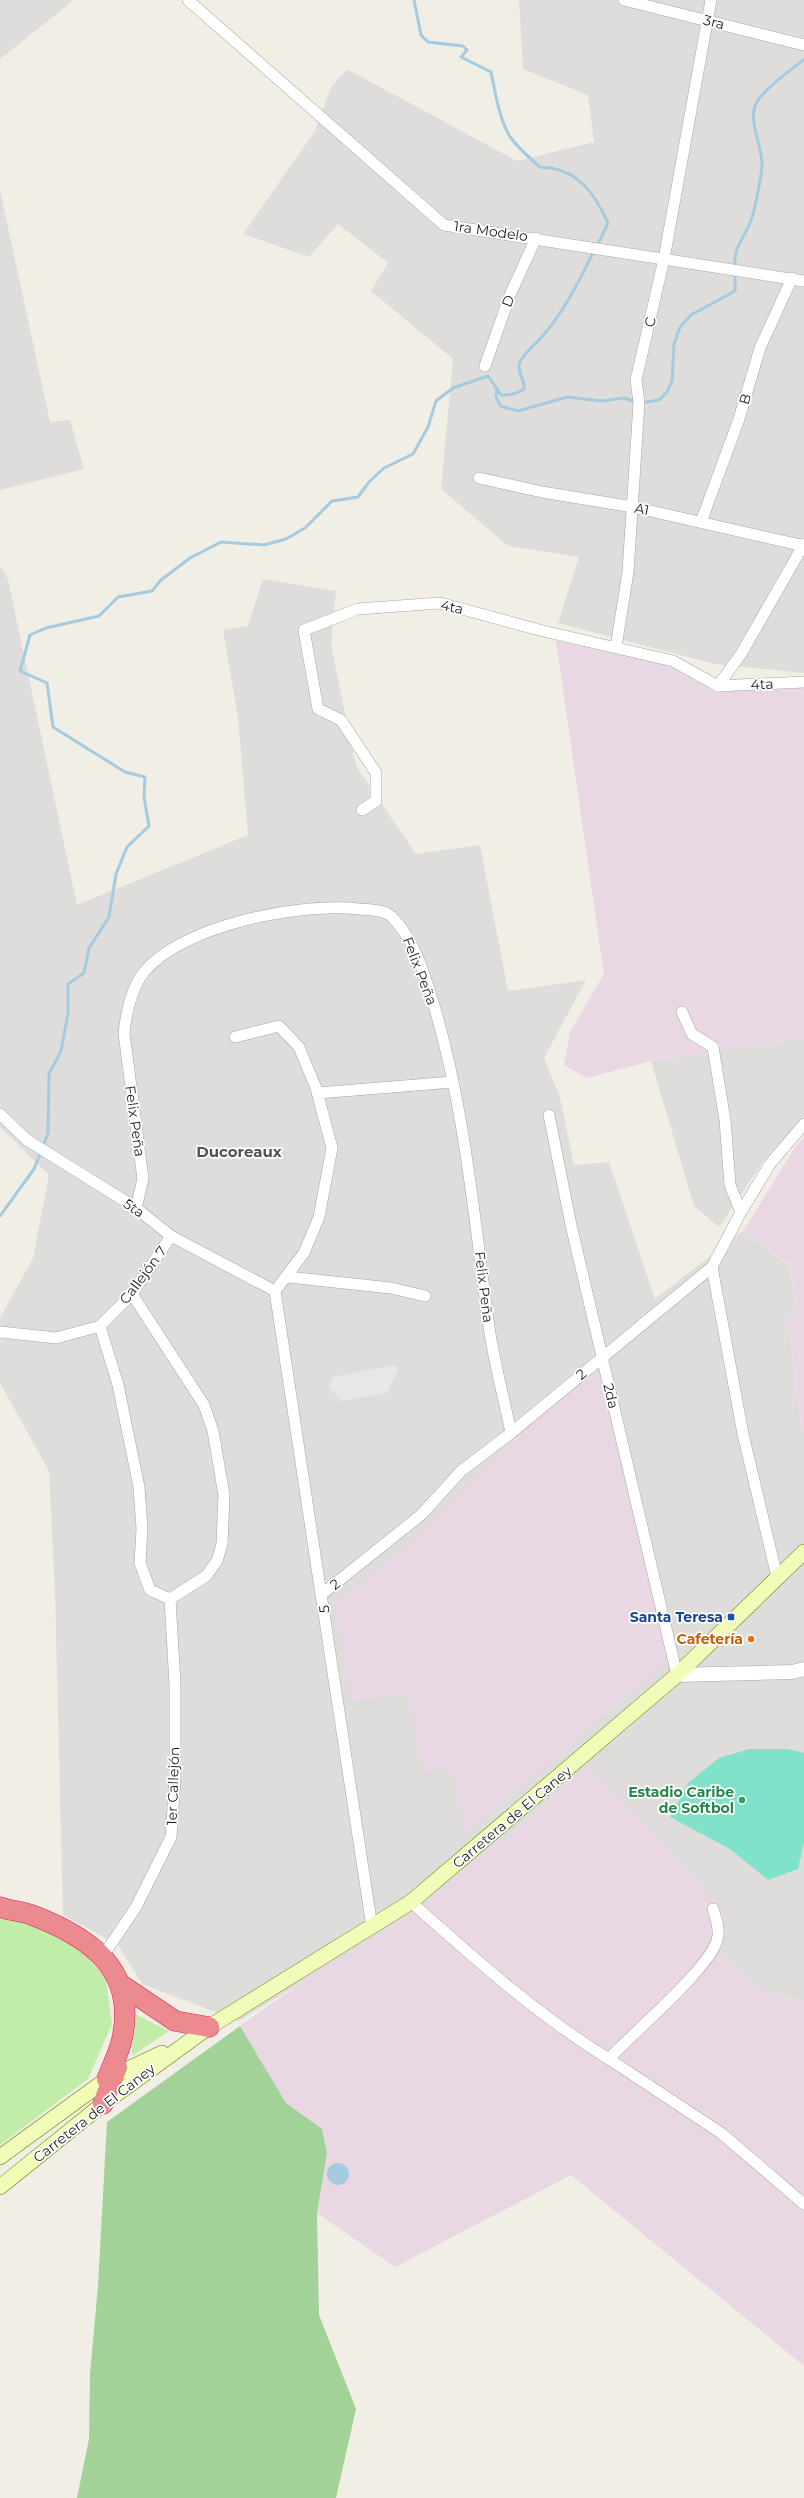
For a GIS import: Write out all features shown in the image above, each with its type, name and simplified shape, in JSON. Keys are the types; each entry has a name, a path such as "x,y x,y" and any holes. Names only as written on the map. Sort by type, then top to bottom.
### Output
{"highway":[{"path":"2,1909 31,1914 63,1928 103,1956 120,1984 175,2021 209,2027"},
{"path":"103,2104 120,2046 124,2020 120,1984"}],"main road":[{"name":"Carretera de El Caney","path":"0,2187 103,2104 209,2027 411,1902 677,1675 804,1552"},
{"name":"Carretera de El Caney","path":"0,2157 112,2076 189,2041"}],"street":[{"name":"1ra Modelo","path":"188,0 444,225 536,238 804,281"},
{"name":"3ra","path":"624,0 804,45"},
{"name":"C","path":"616,647 628,572 633,507 639,403 636,380 664,259 711,0"},
{"name":"D","path":"485,366 510,295 536,238"},
{"name":"B","path":"701,522 739,419 760,348 792,278"},
{"name":"A1","path":"479,478 542,492 633,507 804,545"},
{"path":"718,686 741,654 804,545"},
{"name":"4ta","path":"362,810 376,801 376,773 341,720 318,710 304,630 358,609 440,602 544,631 673,660 718,686 804,682"},
{"name":"Felix Peña","path":"136,1208 143,1179 124,1033 133,995 144,972 159,959 177,947 222,926 284,911 345,907 390,914 405,931 425,976 443,1035 469,1166 490,1330 511,1433"},
{"path":"682,1012 692,1034 713,1047 725,1120 730,1185 741,1212"},
{"path":"235,1037 279,1026 299,1047 318,1093 332,1148 328,1176 319,1217 304,1253 288,1277 275,1291"},
{"path":"318,1093 453,1082"},
{"name":"5ta","path":"0,1114 28,1140 54,1158 136,1208 171,1236 275,1291"},
{"name":"2da","path":"549,1115 602,1357 677,1675"},
{"name":"2","path":"322,1594 422,1514 461,1471 511,1433 712,1267 741,1212 770,1164 804,1124"},
{"name":"Callejón 7","path":"0,1332 56,1338 100,1326 132,1294 171,1236"},
{"path":"712,1267 743,1434 777,1578"},
{"path":"288,1277 390,1288 425,1296"},
{"name":"5","path":"275,1291 322,1594 329,1658 372,1927"},
{"path":"100,1326 118,1385 139,1487 142,1529 140,1563 150,1590 170,1599 206,1576 217,1561 224,1529 224,1495 215,1438 204,1405 132,1294"},
{"name":"1er Callejón","path":"103,1956 136,1907 171,1837 175,1738 170,1599"},
{"path":"677,1675 792,1672 804,1669"},
{"path":"411,1902 486,1968 571,2036 609,2059 721,2133 804,2204"},
{"path":"609,2059 675,1994 713,1951 718,1937 717,1922 713,1909"}],"shaded area":[{"path":"0,0 74,0 0,59"},
{"path":"519,0 804,0 804,673 715,664 558,623 579,557 508,546 441,489 453,359 371,291 388,263 338,224 309,257 243,234 315,131 331,87 347,69 517,161 594,142 588,95 523,69"},
{"path":"0,190 50,422 70,420 84,469 0,490"},
{"path":"0,566 8,579 77,905 248,835 238,717 223,630 248,626 263,579 336,591 331,645 356,766 416,854 480,845 508,991 586,980 544,1058 560,1097 574,1165 609,1162 655,1299 744,1230 789,1266 799,1313 788,1317 801,1427 804,1431 804,2001 767,1995 720,1951 723,1912 588,1766 526,1821 396,1924 239,2021 142,1984 118,1945 63,1915 55,1592 49,1471 0,1383 0,1318 33,1258 49,1175 0,1127"},
{"path":"556,641 664,663 715,692 804,687 804,1038 651,1061 587,1078 564,1065 570,1032 604,974"},
{"path":"804,1038 804,1117 765,1159 719,1227 694,1206 651,1061"},
{"path":"804,1137 804,1431 801,1427 788,1317 799,1313 790,1266 744,1230 795,1147"},
{"path":"395,1365 399,1368 387,1393 340,1401 329,1386 333,1377"},
{"path":"598,1367 668,1661 466,1834 451,1767 423,1772 408,1694 352,1701 335,1604 402,1550 515,1438"},
{"path":"588,1766 686,1867 723,1912 720,1951 767,1995 804,2001 804,2366 571,2175 395,2267 317,2213 327,2153 322,2129 286,2104 240,2026 309,1977 396,1924 526,1821"}],"green space":[{"name":"Estadio Caribe de Softbol","path":"749,1749 788,1749 804,1753 804,1842 798,1869 768,1880 730,1849 670,1817 689,1782 719,1758"},
{"path":"6,1916 41,1924 81,1949 106,1979 112,2024 88,2079 0,2145 0,1918"},
{"path":"135,2014 169,2031 132,2056"},
{"path":"240,2026 286,2103 322,2129 327,2153 317,2213 319,2315 356,2409 336,2498 77,2498 89,2439 90,2374 98,2286 107,2122"}],"water":[{"path":"334,2163 342,2163 349,2170 349,2178 342,2185 334,2185 327,2178 327,2170"}],"waterway":[{"path":"414,0 421,35 428,42 463,46 467,50 461,57 491,72 498,106 504,124 507,132 518,146 540,167 553,168 574,177 583,184 597,201 608,223 597,246"},
{"path":"735,268 737,248 753,216 762,166 762,159 754,121 755,106 758,100 770,87 804,59"},
{"path":"497,389 501,395 513,394 524,389 524,383 519,368 520,362 556,319 570,297 594,251"},
{"path":"43,1147 48,1133 49,1074 61,1051 68,1013 68,984 84,973 89,948 109,917 116,874 127,847 149,826 144,797 145,777 125,772 53,727 47,683 20,671 30,635 46,628 99,616 118,597 152,591 161,580 190,558 221,542 264,545 286,539 305,528 332,501 358,497 369,482 384,468 413,454 428,427 436,401 453,388 488,376 497,389 496,396 500,406 518,411 567,397 602,401 624,398 639,403 659,400 667,392 672,381 674,344 680,327 691,315 735,291 735,274"},
{"path":"0,1216 34,1169 41,1152"}],"place":[{"name":"Santa Teresa","path":"731,1617"},
{"name":"Cafetería","path":"751,1639"},
{"name":"Estadio Caribe de Softbol","path":"742,1800"}],"district":[{"name":"Ducoreaux","path":"239,1151"}]}
